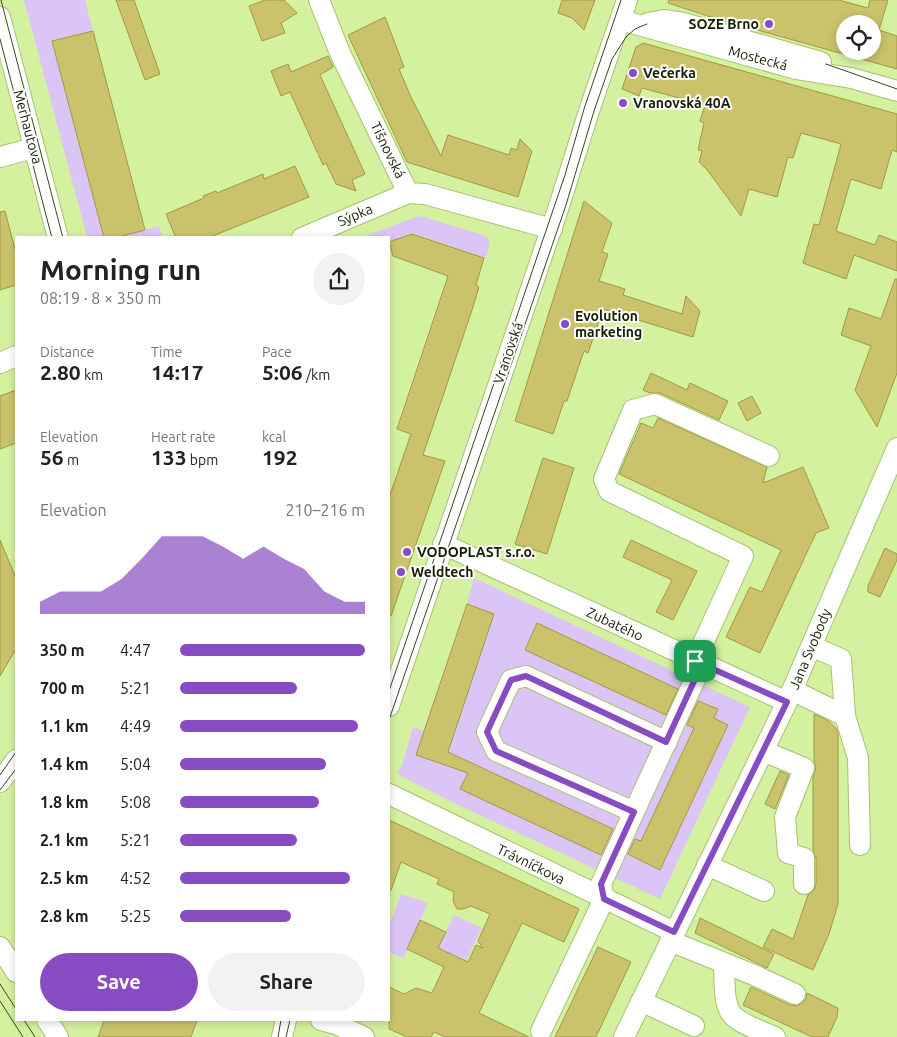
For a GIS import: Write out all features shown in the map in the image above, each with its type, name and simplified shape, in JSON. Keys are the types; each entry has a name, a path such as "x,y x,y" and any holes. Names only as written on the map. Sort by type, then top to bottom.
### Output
{"street":[{"name":"Tišnovská","path":"319,0 340,53 408,193 425,194 552,229"},
{"name":"Vranovská","path":"390,703 552,229 589,111 627,22 627,0"},
{"name":"Merhautova","path":"0,17 57,236"},
{"name":"Mostecká","path":"627,22 796,69 851,78 897,91"},
{"path":"0,157 33,148"},
{"name":"Sýpka","path":"307,236 408,193"},
{"path":"0,363 15,356"},
{"path":"541,1031 604,899 601,884 696,677 695,661 743,556 609,491 604,479 633,410 655,404 769,456"},
{"name":"Jana Svobody","path":"624,1037 789,696 897,448"},
{"name":"Zubatého","path":"443,544 695,661 845,716"},
{"path":"811,646 841,659 845,716 858,758 860,844"},
{"path":"634,812 496,751 487,732 511,680 526,676 666,742"},
{"path":"763,751 804,768 785,817 788,853 804,858 804,884"},
{"path":"0,782 15,761"},
{"name":"Trávníčkova","path":"390,794 604,899 724,964 754,975 795,994"},
{"path":"707,865 764,891"},
{"path":"0,947 15,970"},
{"path":"724,964 727,1007 733,1017 744,1024 775,1037"},
{"path":"641,1001 694,1026"},
{"path":"48,1021 58,1037"},
{"path":"282,1037 286,1021"},
{"path":"325,1021 364,1037"}],"shaded area":[{"path":"24,0 85,0 93,31 52,41 104,236 87,236"},
{"path":"421,216 485,236 489,241 486,258 412,233 390,242 390,236 368,236"},
{"path":"159,226 162,236 122,236"},
{"path":"474,578 750,707 660,899 454,803 397,774 402,765 413,727 424,731 416,755 444,765 494,614 467,604"},
{"path":"401,894 428,903 403,958 390,952 390,923"},
{"path":"454,915 482,928 466,961 438,948"}],"building":[{"path":"116,0 134,0 160,74 145,80"},
{"path":"265,0 284,0 297,13 281,23 285,33 262,41 249,6"},
{"path":"562,0 595,0 584,30 572,18 558,13"},
{"path":"669,0 839,0 868,8 870,0 888,0 881,23 881,15 836,15 836,52 714,18 668,3"},
{"path":"385,17 404,67 399,69 441,156 448,135 509,155 511,148 517,150 520,139 532,151 518,197 407,162 348,35"},
{"path":"93,31 145,230 122,236 103,236 52,41"},
{"path":"881,31 897,36 897,69 865,60 881,60"},
{"path":"643,43 897,114 897,152 892,150 881,189 851,179 836,231 875,245 879,235 897,242 897,271 854,255 846,279 803,263 814,224 819,225 841,144 801,133 793,158 788,157 777,197 749,189 741,216 708,171 699,162 702,151 698,150 704,123 700,121 705,105 642,88 639,96 622,89 636,47"},
{"path":"328,56 333,67 320,75 365,174 352,180 356,191 336,184 326,163 323,165 290,92 281,96 271,71 288,64 291,72"},
{"path":"295,166 309,197 213,236 175,236 166,214 204,198 203,196 216,191 217,193 263,174 264,179"},
{"path":"584,201 612,223 602,252 608,254 599,281 625,289 623,295 682,314 686,296 700,311 693,337 603,309 588,353 584,351 567,401 564,401 553,434 515,421"},
{"path":"5,211 15,249 15,285 0,290 0,212"},
{"path":"412,234 484,258 476,285 479,287 472,310 423,455 445,461 391,616 390,495 411,434 397,429 448,276 393,256 390,242"},
{"path":"895,279 897,279 897,373 877,427 855,390 871,346 841,335 849,308 881,319"},
{"path":"651,373 687,390 690,383 728,401 719,420 660,393 650,393 643,390"},
{"path":"15,390 15,443 0,449 0,396"},
{"path":"752,396 761,413 747,421 738,403"},
{"path":"658,418 767,467 763,483 803,467 829,528 816,533 760,653 726,637 750,587 762,592 781,550 619,474 641,423 653,428"},
{"path":"543,458 574,468 547,554 515,544"},
{"path":"0,540 15,576 15,651 0,676"},
{"path":"631,540 697,571 673,620 656,612 672,580 623,557"},
{"path":"885,548 897,554 897,560 880,597 868,592 868,586"},
{"path":"467,604 494,614 448,752 613,829 601,855 460,789 468,773 416,755"},
{"path":"537,623 678,689 666,715 525,650"},
{"path":"698,701 718,709 714,718 728,725 660,870 628,854 635,839 641,841 694,728 687,725"},
{"path":"814,714 827,720 836,728 838,733 838,904 829,934 813,970 763,947 772,929 793,939 808,895 814,890 816,884 816,858 813,850 813,776 816,767 814,761"},
{"path":"780,771 789,775 775,809 765,804"},
{"path":"390,820 579,909 564,942 522,923 479,1013 529,1037 445,1037 434,1032 431,1037 407,1037 389,1029 390,987 404,994 416,988 432,993 444,967 407,949 420,920 446,932 438,948 468,962 476,945 483,948 478,941 490,914 471,906 457,909 453,901 454,892 437,884 439,879 401,862 391,890"},
{"path":"700,918 774,954 767,968 695,933"},
{"path":"598,947 631,962 596,1037 555,1037"},
{"path":"751,987 790,1005 797,1006 802,1003 806,999 807,993 838,1008 837,1017 828,1037 812,1037 743,1005"},
{"path":"104,1021 197,1021 191,1037 98,1037"}],"tram line":[{"path":"1,0 62,236"},
{"path":"390,688 565,175 584,109 621,0"},
{"path":"390,717 566,205 594,111 612,59 626,37 635,29 647,24"},
{"path":"0,39 51,236"},
{"path":"826,64 897,89"},
{"path":"0,775 15,753"},
{"path":"0,790 15,770"},
{"path":"0,984 15,1007"},
{"path":"0,1001 23,1037"},
{"path":"25,1021 35,1037"},
{"path":"278,1037 281,1021"},
{"path":"286,1037 290,1021"}],"place":[{"name":"SOZE Brno","path":"769,24"},
{"name":"Večerka","path":"633,73"},
{"name":"Vranovská 40A","path":"623,103"},
{"name":"Evolution marketing","path":"565,324"},
{"name":"VODOPLAST s.r.o.","path":"407,552"},
{"name":"Weldtech","path":"401,572"}],"route":[{"path":"695,661 787,702 674,932 604,899 601,884 634,812 496,751 487,732 511,680 526,676 666,742 696,677 695,661"}]}
